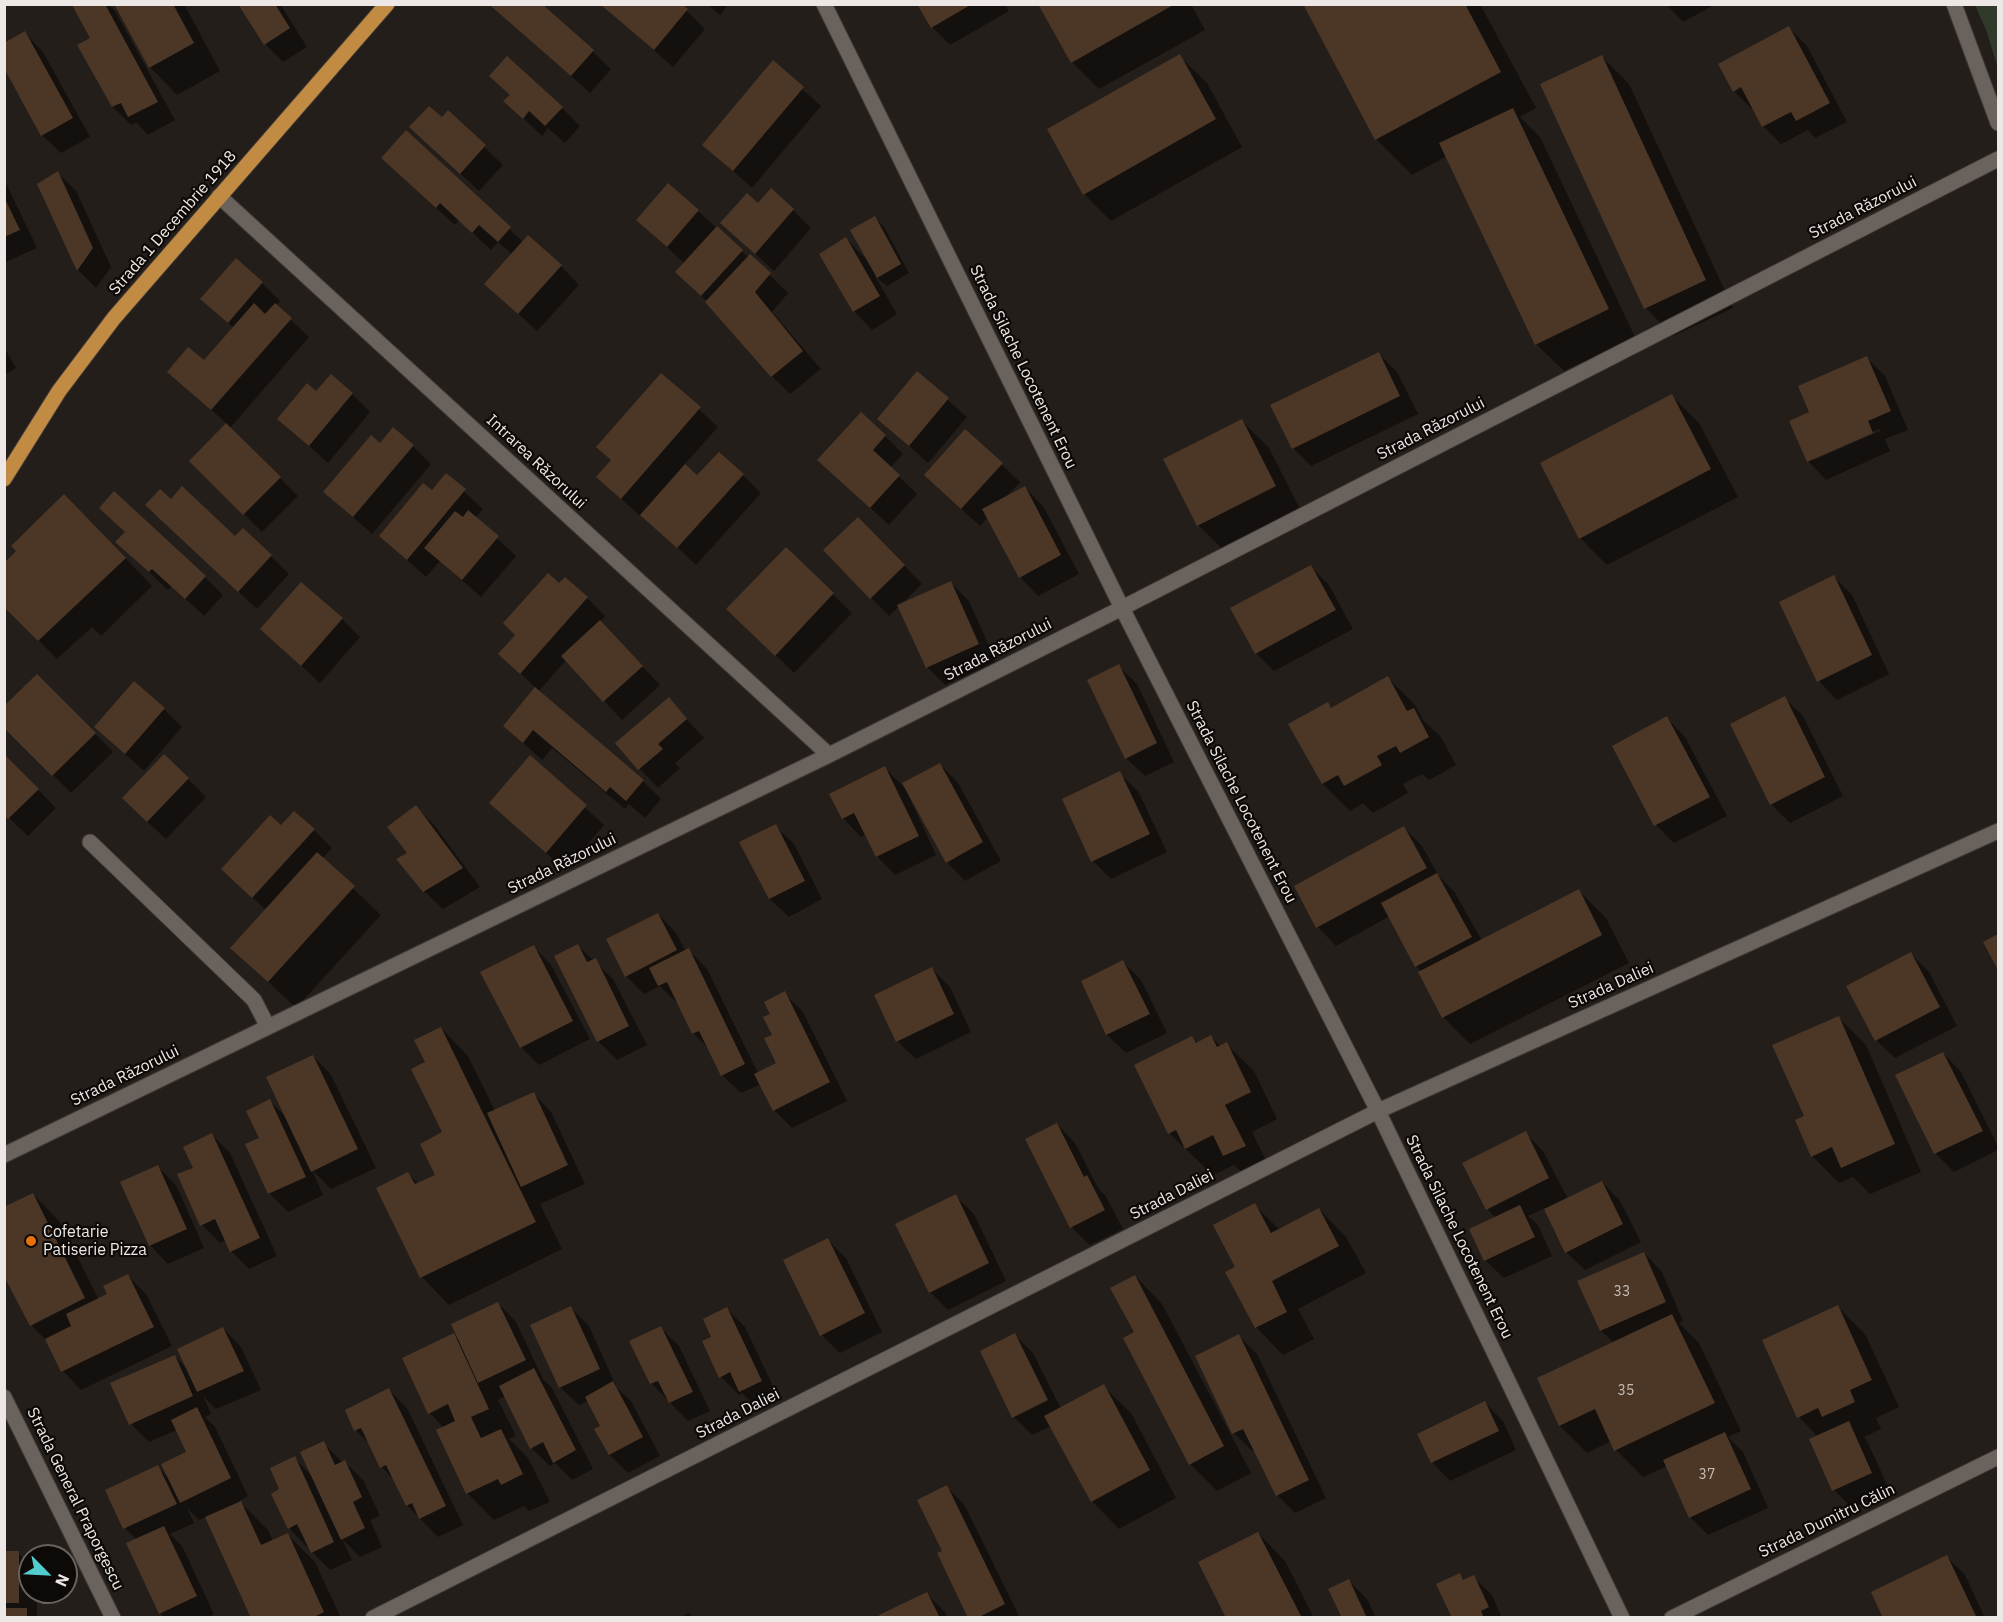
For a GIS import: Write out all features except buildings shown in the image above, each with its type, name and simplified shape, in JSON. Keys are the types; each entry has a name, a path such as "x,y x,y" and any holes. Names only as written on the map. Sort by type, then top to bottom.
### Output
{"main road":[{"name":"Strada 1 Decembrie 1918","path":"4,479 59,391 114,318 383,6"}],"street":[{"name":"Strada Silache Locotenent Erou","path":"824,4 1122,608 1378,1111 1622,1617"},
{"path":"1954,4 1998,123"},
{"name":"Strada Răzorului","path":"4,1155 829,755 1122,608 1998,159"},
{"name":"Intrarea Răzorului","path":"219,196 829,755"},
{"name":"Strada Daliei","path":"374,1617 1378,1111 1998,831"},
{"path":"90,842 254,1000 268,1027"},
{"name":"Strada General Praporgescu","path":"4,1397 113,1617"},
{"name":"Strada Dumitru Călin","path":"1672,1617 1998,1457"}],"green space":[{"path":"1975,5 1998,5 1998,68 1986,30"}],"place":[{"name":"Cofetarie Patiserie Pizza","path":"31,1241"}]}
